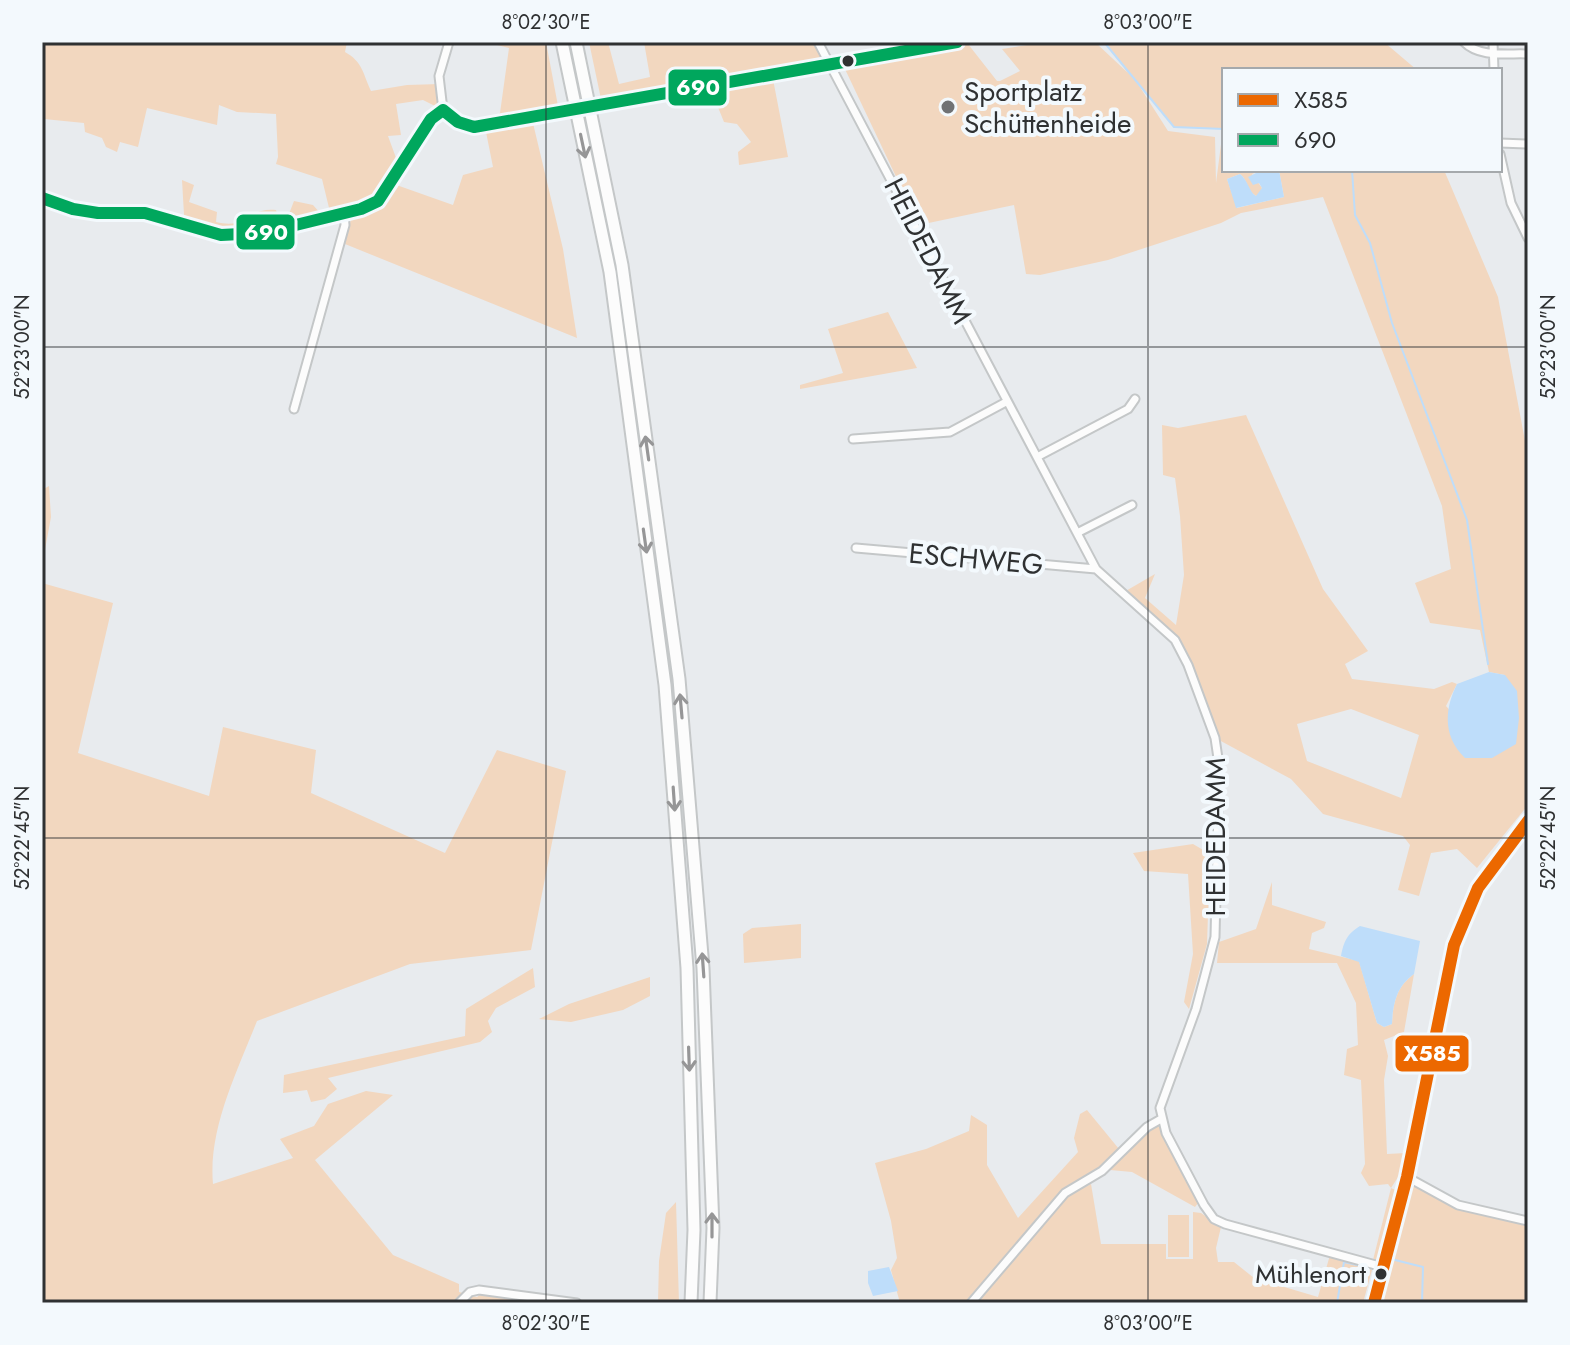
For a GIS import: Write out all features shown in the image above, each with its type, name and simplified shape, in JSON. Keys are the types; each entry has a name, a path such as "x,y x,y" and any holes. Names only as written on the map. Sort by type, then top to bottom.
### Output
{"highway":[{"path":"562,42 610,272 665,685 687,968 694,1230 691,1303"},
{"path":"576,42 622,265 679,679 703,968 713,1228 710,1303"}],"main road":[{"path":"1374,1303 1379,1266 1407,1177 1454,945 1478,888 1528,821"}],"street":[{"path":"449,42 439,76 443,110 458,122 474,127 565,110"},
{"name":"HEIDEDAMM","path":"818,42 1096,569 1175,640 1188,665 1215,738 1219,765 1215,937 1196,1009 1163,1095 1161,1119"},
{"path":"603,103 957,42"},
{"path":"1464,42 1475,51 1528,54"},
{"path":"1493,42 1494,68"},
{"path":"42,198 73,209 98,213 145,213 221,235 263,233 344,213 378,201 431,119 443,110"},
{"path":"1502,143 1528,144"},
{"path":"1502,163 1511,203 1528,238"},
{"path":"294,409 345,225 344,213"},
{"path":"1037,457 1128,409 1135,399"},
{"path":"853,439 950,432 1006,402"},
{"path":"1077,533 1132,505"},
{"name":"ESCHWEG","path":"856,548 1096,569"},
{"path":"971,1303 1065,1193 1102,1171 1147,1127 1161,1119 1214,1219 1379,1266"},
{"path":"1407,1177 1458,1205 1528,1221"},
{"path":"459,1303 470,1292 479,1290 577,1303"}],"shaded area":[{"path":"42,42 347,42 345,52 359,64 371,91 440,84 443,110 423,100 396,104 401,135 388,136 399,166 388,182 453,205 463,175 493,167 485,127 532,119 563,249 577,338 345,244 351,219 359,211 347,207 330,212 322,179 276,164 276,114 237,112 219,105 217,125 147,108 138,147 120,142 117,152 106,147 102,138 85,132 84,123 44,119 42,124"},
{"path":"485,42 546,42 558,106 547,113 485,125 500,113 509,48"},
{"path":"589,42 608,42 619,84 650,77 644,42 818,42 830,64 601,99"},
{"path":"1046,42 1095,42 1128,73 1104,42 1384,42 1415,68 1222,68 1222,129 1174,127 1138,84 1168,131 1215,137 1216,183 1222,137 1222,172 1257,172 1252,174 1262,188 1256,196 1240,174 1227,179 1237,208 1284,197 1279,172 1445,172 1498,297 1528,457 1528,805 1477,868 1457,849 1431,853 1419,896 1398,890 1410,845 1403,836 1323,814 1291,779 1219,740 1187,652 1175,635 1124,592 1155,574 1145,598 1176,625 1184,575 1180,516 1175,478 1163,475 1162,425 1178,428 1246,415 1323,589 1368,651 1345,664 1352,679 1434,689 1452,682 1457,684 1446,706 1492,758 1505,675 1489,672 1480,630 1430,623 1415,583 1451,569 1442,506 1323,197 1241,213 1221,223 1108,260 1040,275 1026,274 1014,205 919,225 844,67 968,44 997,81 1020,71 1002,49","holes":["1351,709 1419,735 1401,798 1307,761 1297,724"]},
{"path":"772,74 788,157 739,165 738,152 751,142 737,124 724,122 709,85"},
{"path":"182,180 194,185 189,202 217,212 216,222 235,223 266,210 276,210 279,220 287,219 294,201 313,205 321,214 318,225 267,240 252,241 221,240 185,232"},
{"path":"888,312 917,368 800,389 800,385 843,373 828,329"},
{"path":"49,486 51,517 42,566 42,490"},
{"path":"42,583 113,603 78,753 209,796 223,727 316,750 311,793 445,853 497,750 566,771 531,950 410,964 257,1021 219,1122 213,1163 213,1184 293,1158 280,1139 314,1126 328,1104 366,1091 393,1095 315,1160 393,1255 459,1284 459,1292 477,1297 482,1293 555,1303 42,1303"},
{"path":"1193,844 1210,854 1207,944 1189,1009 1184,1002 1193,954 1188,874 1144,871 1133,853"},
{"path":"1272,882 1272,905 1326,922 1324,928 1312,933 1309,949 1359,961 1377,1023 1384,1027 1392,1024 1397,996 1403,984 1414,974 1404,1032 1384,1040 1388,1056 1384,1080 1387,1154 1406,1153 1400,1174 1391,1188 1388,1184 1369,1186 1361,1173 1365,1164 1361,1080 1344,1075 1347,1049 1358,1045 1356,1003 1337,963 1217,963 1219,942 1256,929"},
{"path":"801,924 801,958 744,963 743,934 752,928"},
{"path":"533,968 535,987 496,1008 488,1021 492,1032 480,1042 328,1078 337,1089 325,1099 311,1102 307,1090 283,1093 284,1075 465,1036 466,1009"},
{"path":"650,977 650,996 623,1010 571,1022 539,1019 569,1004"},
{"path":"1087,1110 1119,1149 1101,1166 1062,1191 967,1303 900,1303 891,1270 897,1258 891,1221 875,1163 926,1149 969,1131 971,1115 987,1125 987,1165 1018,1218 1078,1152 1074,1138 1080,1114"},
{"path":"1156,1125 1160,1127 1198,1203 1195,1207 1132,1172 1110,1170"},
{"path":"1413,1182 1440,1199 1528,1224 1528,1303 1378,1303 1388,1263 1373,1260 1391,1188 1409,1196"},
{"path":"1091,1184 1101,1244 1166,1244 1166,1259 1193,1259 1193,1212 1201,1213 1221,1227 1216,1248 1218,1262 1234,1262 1254,1278 1318,1297 1330,1255 1372,1270 1363,1303 975,1303 1065,1197"},
{"path":"676,1202 679,1303 658,1303 659,1261 666,1213"},
{"path":"1168,1215 1189,1215 1189,1257 1168,1257"}],"water":[{"path":"1258,172 1279,172 1284,197 1236,208 1227,179 1240,174 1256,196 1262,188 1259,183 1253,185 1248,177"},
{"path":"1489,672 1505,675 1517,691 1519,718 1516,744 1492,758 1465,758 1449,732 1450,704 1457,684"},
{"path":"1360,926 1420,941 1414,974 1403,984 1397,996 1392,1024 1384,1027 1377,1023 1359,962 1341,956 1347,938"},
{"path":"889,1267 898,1291 873,1296 868,1271"}],"waterway":[{"path":"1104,42 1174,127 1222,129"},
{"path":"1352,172 1355,215 1370,243 1392,323 1467,520 1488,664"},
{"path":"1379,1257 1381,1249"},
{"path":"1391,1259 1423,1267 1422,1303"},
{"path":"1337,1303 1344,1262 1370,1268"}],"tunnel":[{"path":"573,108 603,103"}],"transit line":[{"name":"690","path":"443,110 458,122 474,127 957,42"},
{"name":"690","path":"42,198 73,209 98,213 145,213 221,235 263,233 361,209 378,201 431,119 443,110"},
{"name":"X585","path":"1374,1303 1407,1177 1454,945 1478,888 1528,821"}],"place":[{"name":"Sportplatz Schüttenheide","path":"948,107"},
{"name":"Mühlenort","path":"1381,1274"}]}
